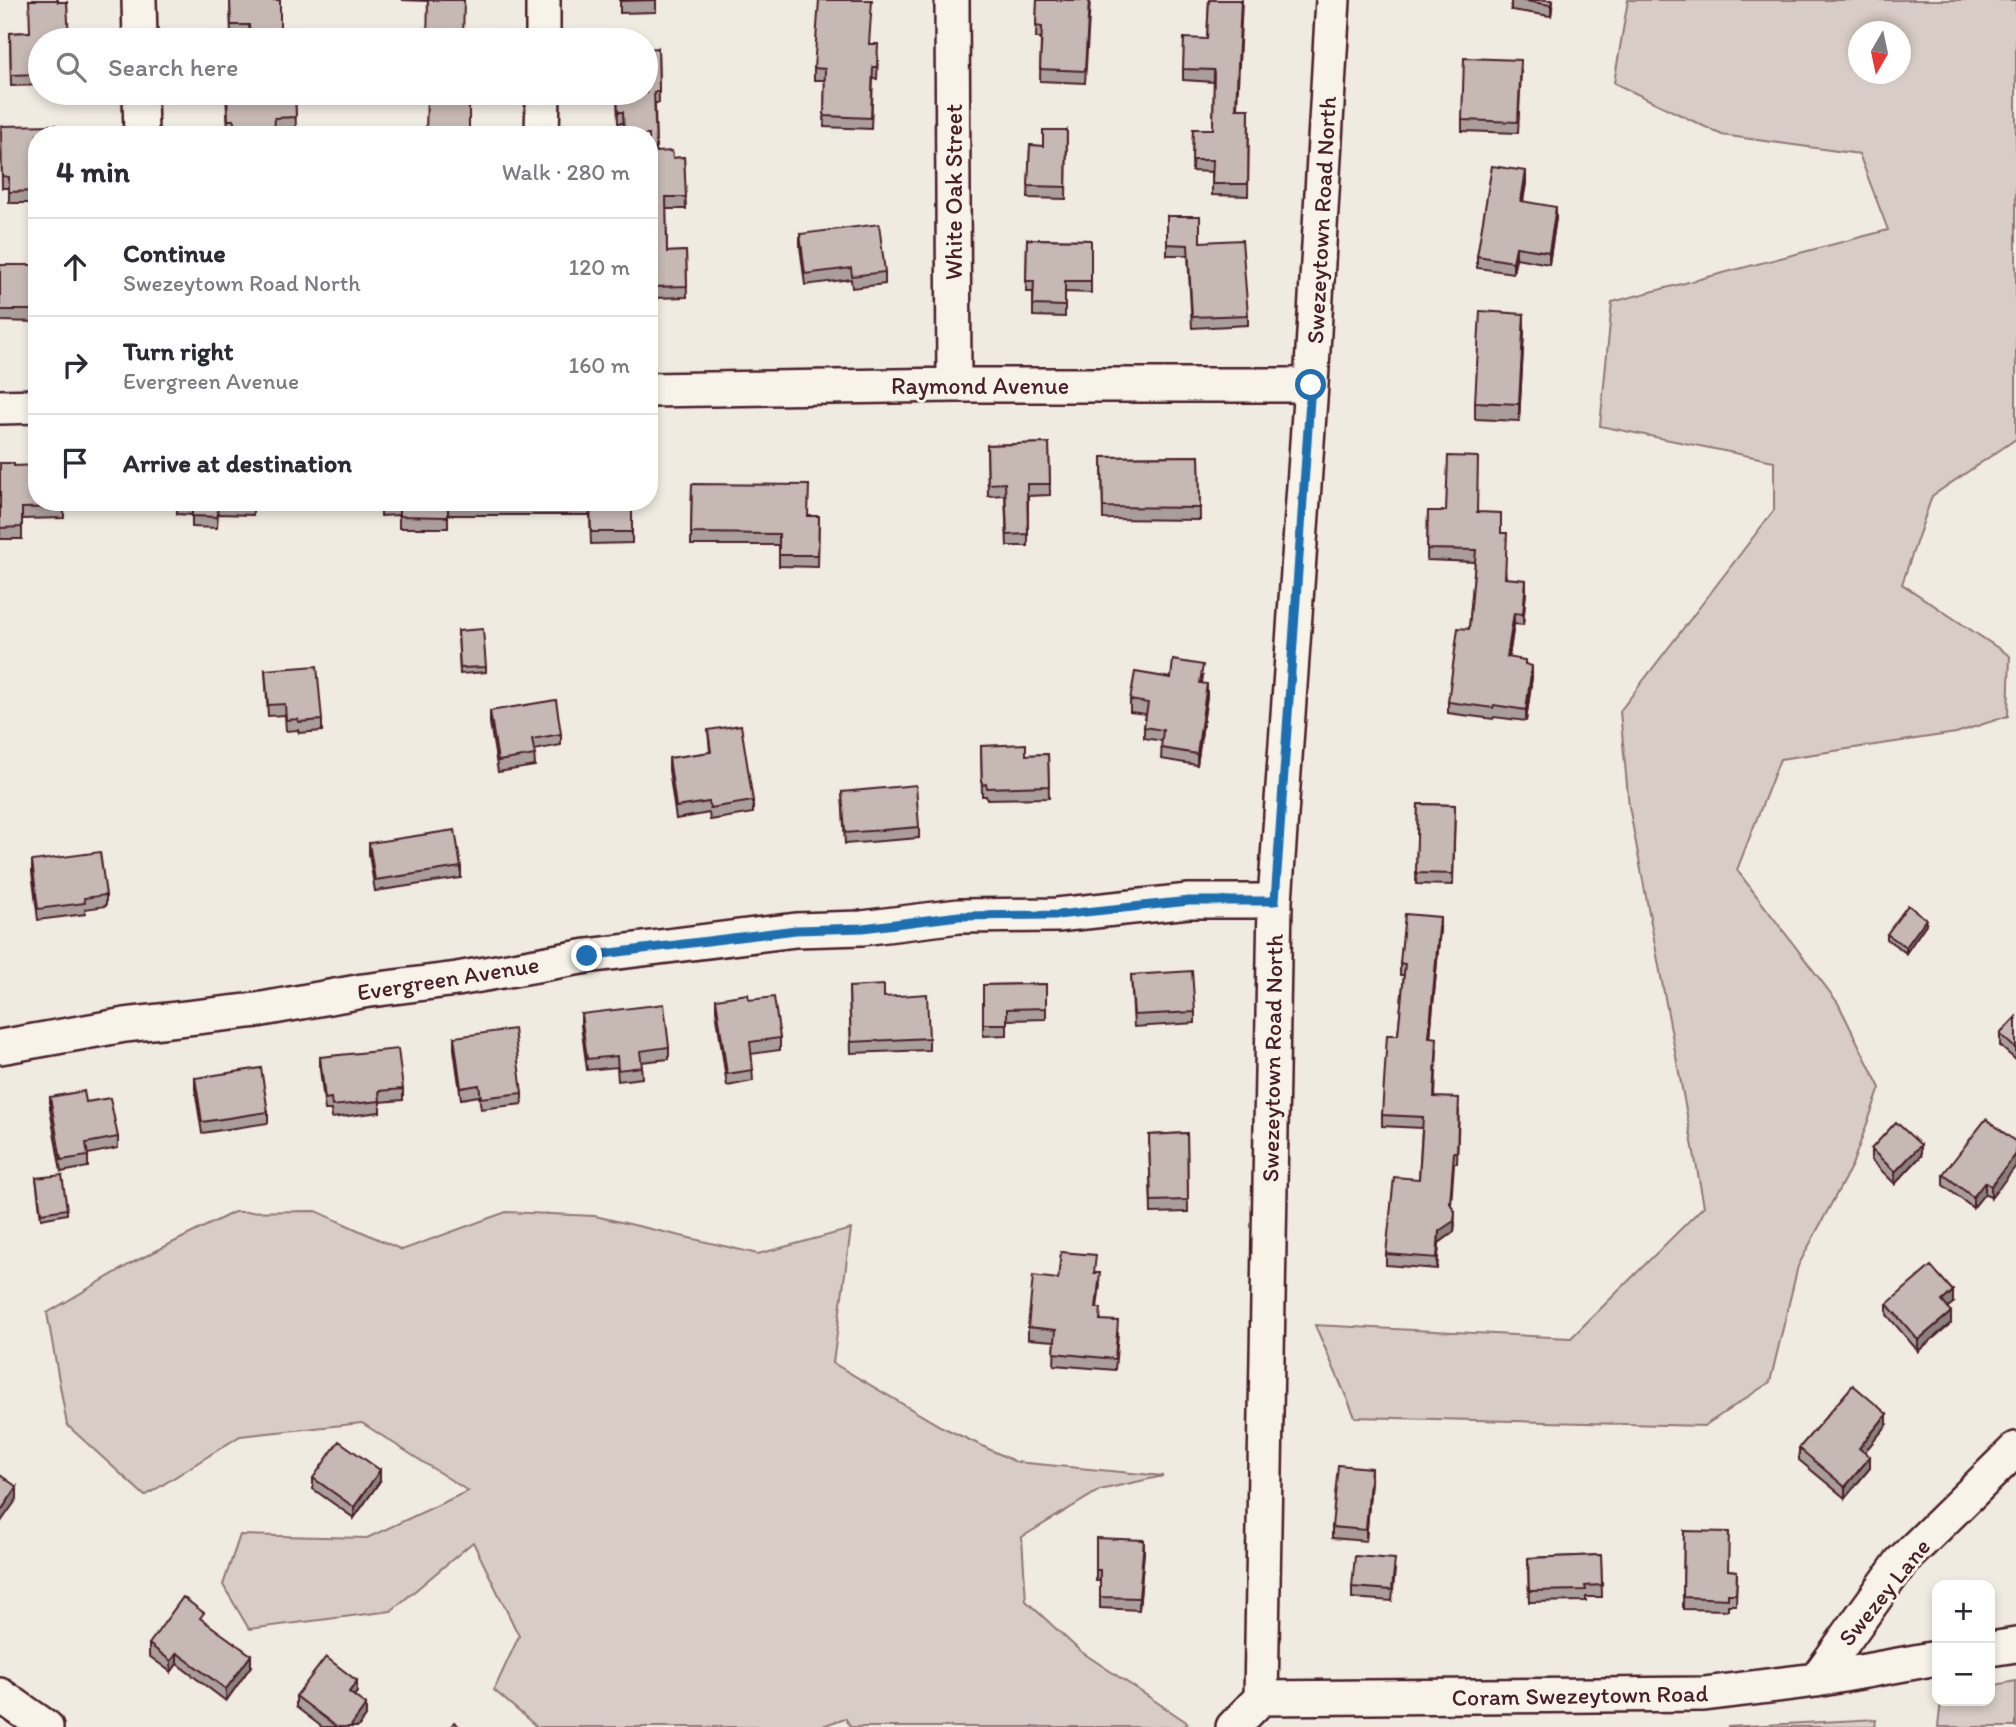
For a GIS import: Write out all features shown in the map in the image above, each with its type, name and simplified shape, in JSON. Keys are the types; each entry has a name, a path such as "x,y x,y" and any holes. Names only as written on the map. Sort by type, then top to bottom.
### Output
{"street":[{"path":"139,0 140,28"},
{"path":"543,0 543,28"},
{"name":"White Oak Street","path":"952,0 954,385"},
{"name":"Swezeytown Road North","path":"1261,1698 1275,901 1311,385 1333,0"},
{"path":"140,105 141,126"},
{"path":"542,126 543,105"},
{"name":"Raymond Avenue","path":"658,390 954,385 1311,385"},
{"path":"0,407 28,406"},
{"name":"Evergreen Avenue","path":"0,1047 125,1026 257,1010 363,991 457,979 587,956 796,930 863,928 959,916 1057,915 1189,901 1275,901"},
{"name":"Swezey Lane","path":"1816,1680 1901,1562 2016,1449"},
{"path":"1995,1648 2016,1644"},
{"name":"Coram Swezeytown Road","path":"1261,1698 1704,1694 1816,1680 1932,1659"},
{"path":"0,1695 46,1727"},
{"path":"1233,1727 1261,1698"}],"shaded area":[{"path":"1628,0 2016,0 2016,439 1932,496 1902,584 2010,656 2008,716 1956,733 1780,759 1737,870 1838,1003 1880,1088 1852,1165 1798,1266 1770,1382 1704,1426 1355,1417 1315,1325 1571,1338 1704,1206 1629,806 1620,711 1774,510 1774,461 1600,426 1612,302 1888,230 1859,154 1722,135 1614,83"},
{"path":"316,1211 402,1250 506,1212 595,1216 758,1254 851,1229 833,1363 940,1426 1016,1462 1163,1476 1100,1490 1022,1537 1026,1601 1080,1651 1188,1723 1183,1727 851,1727 845,1718 820,1727 537,1727 494,1690 519,1636 473,1542 391,1611 249,1629 223,1585 240,1535 367,1538 468,1491 362,1423 240,1436 145,1496 67,1425 47,1313 132,1263 234,1212"},
{"path":"2016,1681 2016,1727 1938,1727 1940,1706 1995,1706 1995,1685"},
{"path":"1876,1719 1875,1727 1727,1727"}],"building":[{"path":"29,0 67,2 68,28 30,28"},
{"path":"230,0 280,0 280,28 231,25"},
{"path":"428,0 464,0 463,28 427,28"},
{"path":"819,0 872,0 869,44 878,44 877,67 873,67 871,118 824,116 825,69 814,68"},
{"path":"1037,0 1089,0 1085,71 1040,69 1042,27 1036,26"},
{"path":"1209,0 1241,0 1236,109 1249,109 1248,184 1212,184 1213,160 1192,160 1193,129 1213,129 1214,70 1183,69 1184,38 1207,39"},
{"path":"1519,0 1552,0 1551,5"},
{"path":"28,32 28,74 11,75 10,33"},
{"path":"1464,58 1521,60 1518,122 1462,120"},
{"path":"227,105 296,105 296,117 275,118 275,126 234,126 234,120 228,120"},
{"path":"427,105 469,105 469,126 426,126"},
{"path":"618,105 654,105 655,126 624,126 623,112 618,112"},
{"path":"56,125 28,126 28,191 9,192 9,177 2,176 1,126"},
{"path":"1043,130 1067,130 1066,187 1028,186 1030,145 1043,146"},
{"path":"672,151 673,158 684,157 686,197 666,197 667,252 686,251 687,286 658,287 658,152"},
{"path":"1492,166 1526,171 1521,201 1556,207 1549,252 1516,247 1513,262 1477,256"},
{"path":"1167,216 1200,216 1200,242 1242,240 1248,315 1192,317 1188,245 1167,244"},
{"path":"879,224 885,272 852,276 851,268 805,274 800,234"},
{"path":"1027,239 1091,240 1091,281 1065,281 1065,306 1033,305 1034,281 1026,281"},
{"path":"0,265 28,265 28,310 0,310"},
{"path":"1480,311 1524,314 1519,404 1475,402"},
{"path":"1049,443 1050,484 1027,484 1028,534 1007,535 1005,483 988,484 987,445"},
{"path":"1199,456 1200,508 1103,507 1102,457"},
{"path":"1448,456 1478,457 1477,512 1501,513 1501,533 1507,533 1505,578 1526,580 1523,614 1514,613 1507,657 1525,660 1525,664 1532,666 1526,710 1448,702 1458,628 1469,629 1476,550 1427,549 1428,511 1446,511"},
{"path":"0,463 28,465 28,508 22,508 22,527 0,528"},
{"path":"692,484 809,485 808,516 819,516 818,555 779,555 779,534 691,533"},
{"path":"192,511 217,511 217,517 192,516"},
{"path":"399,511 448,511 448,517 399,516"},
{"path":"590,511 632,511 632,532 591,532"},
{"path":"483,629 486,667 460,668 458,631"},
{"path":"1173,660 1203,665 1200,683 1207,684 1197,754 1161,748 1163,730 1144,727 1148,703 1130,700 1135,672 1171,678"},
{"path":"317,666 322,720 286,720 285,704 268,705 265,670"},
{"path":"556,700 561,734 532,739 535,755 498,761 490,711"},
{"path":"741,725 753,801 710,808 709,802 676,807 669,758 711,752 708,730"},
{"path":"1026,744 1026,755 1048,754 1049,786 987,788 986,784 982,785 981,746"},
{"path":"916,785 919,827 845,833 842,792"},
{"path":"1418,804 1455,805 1453,874 1416,873"},
{"path":"455,830 461,867 375,880 369,843"},
{"path":"100,852 106,895 84,898 85,903 38,909 32,861"},
{"path":"1908,905 1926,919 1906,947 1887,934"},
{"path":"1405,914 1440,917 1429,1037 1437,1038 1434,1097 1459,1098 1457,1152 1454,1152 1450,1203 1455,1212 1454,1221 1439,1231 1437,1258 1386,1254 1394,1177 1419,1179 1423,1117 1382,1115 1387,1035 1398,1035 1405,964 1400,963"},
{"path":"1192,971 1195,1012 1134,1015 1131,975"},
{"path":"1046,984 1046,1008 1007,1009 1007,1024 983,1024 983,985"},
{"path":"884,985 884,997 927,994 929,1038 851,1042 849,987"},
{"path":"748,994 749,1000 774,997 780,1038 750,1042 753,1070 727,1074 716,999"},
{"path":"664,1004 669,1047 640,1051 642,1067 618,1070 617,1056 587,1059 581,1014"},
{"path":"2016,1017 2016,1049 2000,1034"},
{"path":"514,1029 522,1093 481,1098 479,1085 461,1088 454,1037"},
{"path":"398,1049 403,1089 379,1091 380,1101 332,1106 331,1098 325,1099 320,1057"},
{"path":"261,1068 268,1112 202,1122 195,1078"},
{"path":"84,1091 86,1102 110,1098 118,1137 86,1143 88,1156 61,1160 50,1097"},
{"path":"1986,1119 2016,1142 2016,1154 1991,1186 1985,1182 1973,1197 1943,1174"},
{"path":"1896,1122 1921,1145 1895,1172 1871,1149"},
{"path":"1187,1133 1188,1200 1151,1201 1149,1135"},
{"path":"62,1175 67,1209 41,1213 36,1178"},
{"path":"1061,1252 1096,1255 1094,1273 1100,1273 1096,1308 1101,1308 1100,1320 1118,1321 1115,1359 1054,1353 1056,1330 1028,1327 1033,1276 1058,1279"},
{"path":"1931,1266 1953,1291 1942,1301 1951,1312 1918,1340 1887,1304"},
{"path":"1853,1385 1887,1414 1859,1448 1870,1457 1845,1487 1799,1448"},
{"path":"339,1441 380,1470 354,1507 313,1478"},
{"path":"1338,1465 1371,1468 1366,1530 1332,1527"},
{"path":"0,1475 17,1487 0,1512"},
{"path":"1684,1531 1729,1532 1728,1570 1737,1571 1736,1594 1728,1594 1728,1599 1683,1597"},
{"path":"1096,1538 1144,1540 1139,1598 1100,1597 1100,1570 1096,1570"},
{"path":"1601,1555 1602,1585 1585,1586 1586,1590 1529,1591 1528,1558"},
{"path":"1355,1556 1395,1559 1392,1590 1352,1587"},
{"path":"183,1597 204,1613 200,1618 251,1655 226,1689 177,1653 171,1661 149,1644"},
{"path":"326,1657 357,1681 349,1692 366,1705 350,1727 337,1727 296,1696"}],"route":[{"path":"587,956 796,930 863,928 959,916 1057,915 1189,901 1275,901 1311,385"}]}
